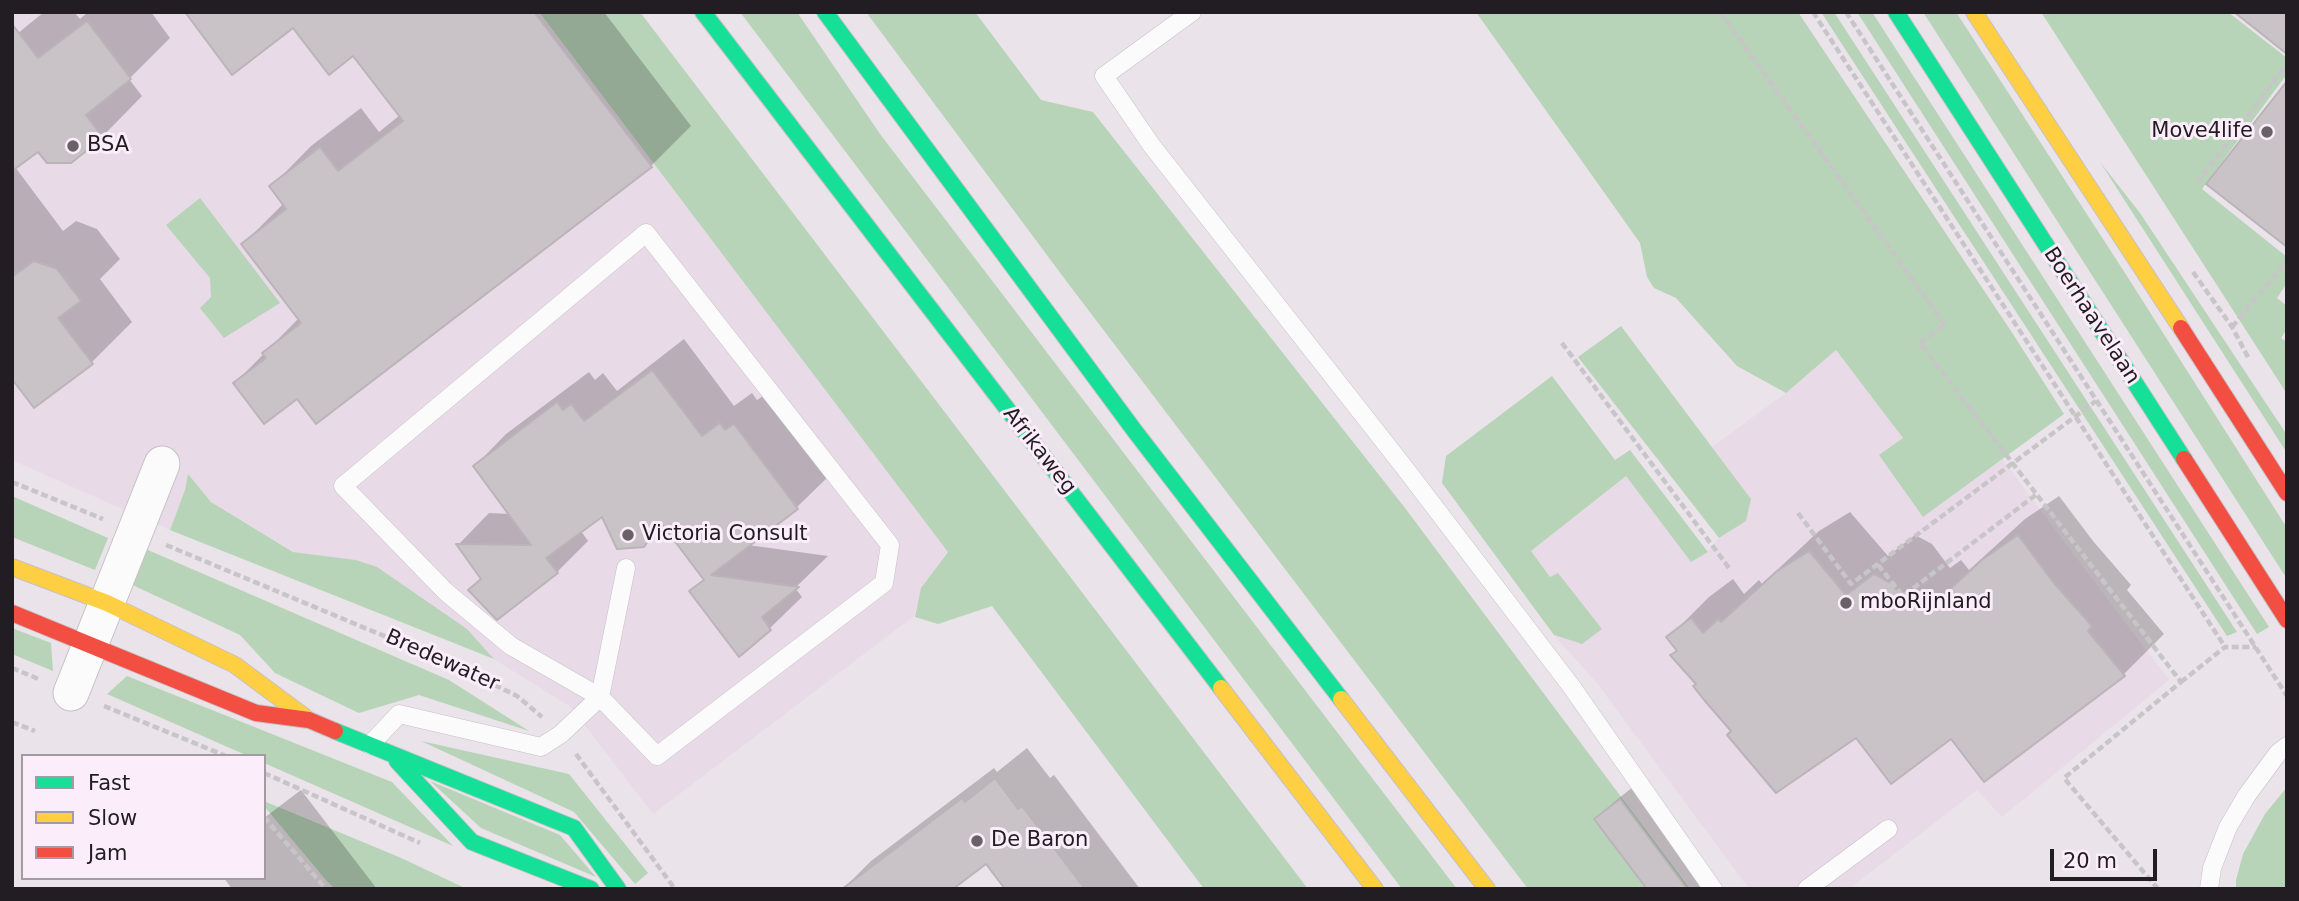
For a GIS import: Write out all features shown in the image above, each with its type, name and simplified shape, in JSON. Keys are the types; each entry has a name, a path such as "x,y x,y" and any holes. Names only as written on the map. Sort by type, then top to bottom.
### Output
{"street":[{"name":"Afrikaweg","path":"703,12 1375,889"},
{"path":"825,12 1134,430 1486,889"},
{"name":"Boerhaavelaan","path":"1896,12 2287,620"},
{"path":"1974,12 2287,493"},
{"path":"71,693 162,464"},
{"path":"12,566 107,603 236,665 309,720 574,828 618,889"},
{"path":"12,613 256,713 309,720"},
{"path":"389,752 472,842 591,889"}],"lane":[{"path":"1192,12 1104,76 1152,146 1571,685 1713,889"},
{"path":"646,233 890,545 884,583 657,756 600,697 511,646 446,593 344,486 646,233"},
{"path":"370,745 399,713 541,747 561,734 600,697 626,568"},
{"path":"2208,889 2212,868 2228,827 2247,795 2278,753 2287,747"},
{"path":"1807,889 1888,829"}],"path":[{"path":"1720,12 1945,326 1920,343 2181,681"},
{"path":"1813,12 2225,647"},
{"path":"1846,12 2287,696"},
{"path":"2197,183 2284,68 2287,70"},
{"path":"2232,327 2287,261"},
{"path":"1562,343 1729,568"},
{"path":"1798,513 1851,584 2096,401"},
{"name":"Bredewater","path":"12,482 456,666 517,696 561,734 675,889"},
{"path":"1878,565 1903,596 2037,494"},
{"path":"2158,889 2064,778 2225,647 2255,648 2266,644"},
{"path":"71,693 221,754"},
{"path":"12,722 35,731"},
{"path":"266,774 428,847"},
{"path":"266,819 326,889"}],"shaded area":[{"path":"12,12 538,12 948,550 923,586 914,616 653,814 571,707 494,659 467,629 356,560 294,552 211,502 188,474 170,530 12,460"},
{"name":"mboRijnland","path":"1836,350 1904,438 1923,517 2002,459 2169,680 2002,817 1977,790 1849,889 1749,889 1597,683 1554,635 1582,644 1558,573 1550,577 1531,551 1626,475 1691,562 1707,552 1719,538 1746,521 1751,499 1712,447 1786,393"}],"green space":[{"path":"539,12 640,12 1308,889 1204,889 992,606 938,624 915,617 921,588 948,552"},
{"path":"740,12 797,12 880,134 1457,889 1402,889"},
{"path":"866,12 975,12 1041,100 1093,112 1405,508 1690,889 1528,889 1067,282"},
{"path":"1476,12 1798,12 2064,414 1923,517 1879,455 1903,438 1836,350 1786,393 1737,366 1676,298 1654,288 1647,277 1640,243"},
{"path":"1821,12 1834,12 2237,632 2227,636"},
{"path":"1857,12 1872,12 2269,627 2257,634"},
{"path":"1923,12 1956,12 2125,273 2287,528 2287,579"},
{"path":"2041,12 2228,12 2287,58 2287,74 2202,189 2287,257 2287,283 2277,298 2287,306 2287,329 2281,338 2287,342 2287,394"},
{"path":"2100,162 2140,213 2287,435 2287,453"},
{"path":"200,198 280,303 224,338 200,308 211,297 210,278 166,225"},
{"path":"1621,326 1751,499 1746,521 1719,538 1578,357"},
{"path":"1552,376 1615,460 1630,450 1708,552 1691,562 1626,476 1531,551 1550,577 1558,573 1602,629 1582,644 1554,635 1442,483 1446,456"},
{"path":"188,474 211,502 293,552 356,560 377,567 467,629 494,659 170,530"},
{"path":"12,496 108,538 95,570 12,537"},
{"path":"141,547 449,680 529,731 419,695 359,713 275,673 240,635 126,582"},
{"path":"12,628 51,643 53,671 12,654"},
{"path":"127,676 392,782 453,846 266,764 266,754 243,754 107,694"},
{"path":"421,741 569,774 648,873 635,884 574,812"},
{"path":"430,781 560,835 596,877 481,828"},
{"path":"2287,787 2287,889 2236,889 2243,854 2265,814"},
{"path":"266,802 399,857 467,889 335,889 266,808"}],"building":[{"path":"185,12 534,12 652,167 316,424 297,399 264,424 233,383 266,358 262,353 301,323 241,244 286,209 269,186 320,147 338,171 403,121 353,56 329,75 293,28 232,75"},
{"path":"2234,12 2287,12 2287,54"},
{"path":"87,21 131,79 86,115 103,138 71,163 47,163 38,152 12,171 12,24 38,58"},
{"name":"Move4life","path":"2287,81 2287,247 2206,184"},
{"path":"34,261 57,269 81,301 58,318 93,364 34,408 12,379 12,277"},
{"path":"652,370 702,436 720,423 725,430 734,424 798,509 711,575 799,587 762,617 771,630 739,657 689,591 704,580 661,523 644,547 617,549 602,517 546,558 558,573 497,620 468,590 481,579 456,544 531,545 473,466 557,402 563,410 571,404 584,421"},
{"path":"2018,535 2053,582 2092,626 2088,631 2125,676 1984,782 1951,739 1891,784 1856,738 1776,793 1727,735 1731,731 1693,686 1696,684 1670,655 1677,651 1666,637 1691,618 1703,633 1718,619 1721,622 1777,571 1809,551 1846,595 1874,574 1892,584 1909,607 1920,599 1928,609 1983,559"},
{"name":"De Baron","path":"995,778 1018,809 1022,806 1085,889 1005,889 986,864 953,889 842,889 962,798 965,802"},
{"path":"1620,799 1687,889 1647,889 1594,819"}],"traffic: fast":[{"path":"703,12 1221,688"},
{"path":"825,12 1134,430 1341,699"},
{"path":"1896,12 2184,459"},
{"path":"335,731 574,828 618,889"},
{"path":"397,761 472,842 591,889"}],"traffic: slow":[{"path":"1974,12 2181,328"},
{"path":"12,567 107,603 235,665 305,717"},
{"path":"1221,688 1375,889"},
{"path":"1341,699 1487,889"}],"traffic: jam":[{"path":"2181,328 2287,493"},
{"path":"2184,459 2287,620"},
{"path":"12,613 256,713 309,720 335,731"}],"place":[{"name":"Move4life","path":"2267,132"},
{"name":"BSA","path":"73,146"},
{"name":"Victoria Consult","path":"628,535"},
{"name":"mboRijnland","path":"1846,603"},
{"name":"De Baron","path":"977,841"}]}
